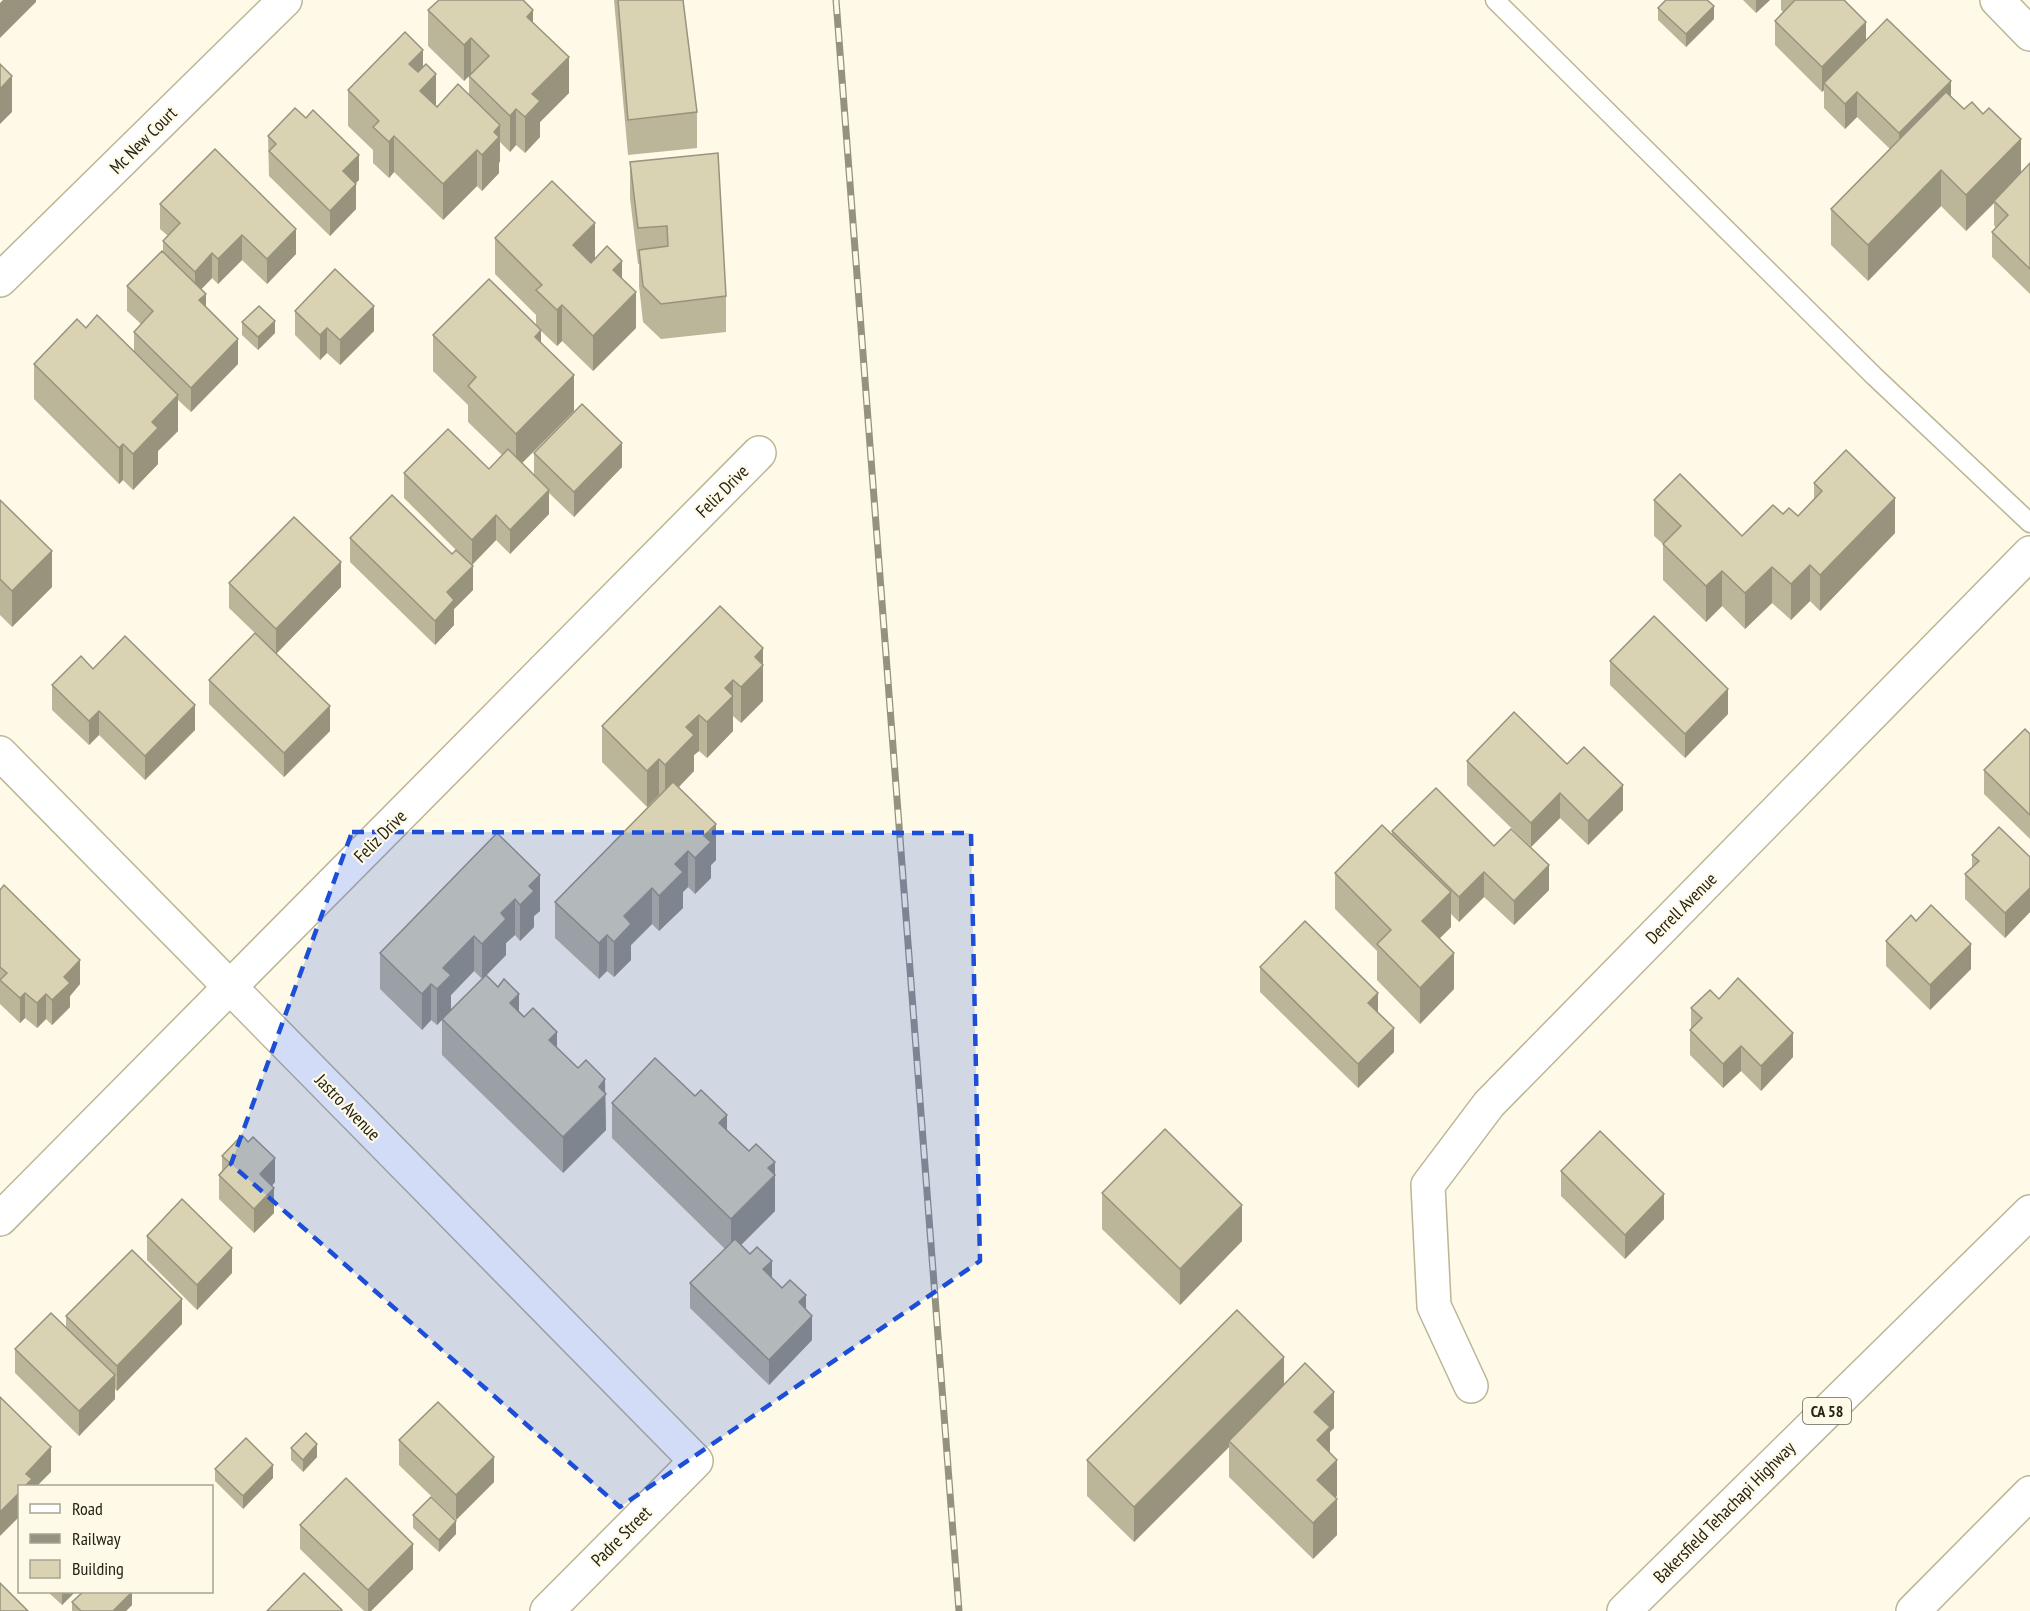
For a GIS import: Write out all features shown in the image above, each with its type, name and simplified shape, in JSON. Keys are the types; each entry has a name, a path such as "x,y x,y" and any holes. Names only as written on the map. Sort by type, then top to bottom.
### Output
{"main road":[{"name":"Mc New Court","path":"0,280 285,0"},
{"path":"1996,0 2030,34"},
{"name":"Feliz Drive","path":"0,1218 759,453"},
{"name":"Derrell Avenue","path":"1471,1386 1434,1306 1428,1185 1489,1104 2030,553"},
{"name":"Jastro Avenue","path":"0,753 696,1461"},
{"name":"Bakersfield Tehachapi Highway","path":"1624,1611 2030,1212"},
{"name":"Padre Street","path":"547,1611 696,1461"},
{"path":"1913,1611 2030,1493"}],"lane":[{"path":"1495,0 1874,376 2030,523"}],"highlighted area":[{"path":"352,832 971,833 980,1261 620,1507 231,1164"}],"building":[{"path":"439,0 523,0 533,10 527,17 569,57 532,94 540,101 525,117 516,109 510,116 469,76 489,56 471,38 464,45 428,10"},
{"path":"618,0 683,0 697,112 628,120"},
{"path":"1666,0 1707,0 1714,6 1686,34 1658,8"},
{"path":"1795,0 1844,0 1866,22 1822,67 1775,21"},
{"path":"1887,19 1951,81 1899,133 1857,92 1845,104 1824,83"},
{"path":"405,32 423,50 409,64 418,72 426,64 436,74 420,91 437,107 458,84 500,125 494,132 499,137 482,155 477,150 443,184 394,136 389,142 373,127 379,121 348,90"},
{"path":"0,64 12,76 0,89"},
{"path":"1946,92 1964,109 1972,102 1983,114 1989,108 2021,139 1966,195 1941,170 1868,245 1831,209"},
{"path":"295,108 306,118 313,110 359,155 343,171 356,184 330,211 269,151 276,144 268,136"},
{"path":"215,149 296,229 267,259 242,235 218,259 212,253 195,272 163,241 180,223 160,204"},
{"path":"718,153 726,296 661,304 643,286 639,250 668,246 667,226 638,228 630,162"},
{"path":"2030,163 2030,269 1992,232 2008,215 1994,201"},
{"path":"552,181 595,223 573,245 591,263 607,246 622,261 613,270 636,292 593,336 562,305 557,310 536,290 542,285 495,238"},
{"path":"162,251 206,294 199,300 238,339 191,388 134,332 153,311 127,286"},
{"path":"335,269 374,306 340,340 327,328 320,335 295,311"},
{"path":"489,279 541,330 535,337 574,375 516,434 468,386 476,377 433,335"},
{"path":"259,306 275,321 258,337 242,322"},
{"path":"97,315 178,395 152,422 158,428 133,454 123,444 119,448 34,364 77,319 86,328"},
{"path":"582,404 622,443 574,492 534,453"},
{"path":"448,429 489,469 508,449 549,490 510,530 496,515 472,540 404,473"},
{"path":"1846,450 1895,498 1820,575 1810,565 1791,584 1772,567 1745,593 1722,571 1706,586 1663,544 1681,526 1654,500 1680,474 1742,536 1773,505 1783,514 1789,508 1798,516 1822,491 1814,483"},
{"path":"392,495 452,554 456,550 473,566 447,592 454,600 435,621 350,538"},
{"path":"0,500 52,551 12,591 0,579"},
{"path":"294,517 341,562 276,629 229,583"},
{"path":"720,606 763,648 755,657 763,665 741,687 733,680 725,688 733,696 707,722 699,715 686,727 694,735 665,765 659,759 647,771 602,726"},
{"path":"1654,616 1728,689 1685,734 1610,661"},
{"path":"255,633 330,706 284,753 209,680"},
{"path":"125,636 195,705 145,756 99,711 89,721 52,685 81,656 93,669"},
{"path":"1514,712 1567,764 1584,747 1623,785 1588,821 1560,793 1531,823 1467,761"},
{"path":"2025,729 2030,734 2030,815 1984,770"},
{"path":"673,782 716,824 704,836 711,842 695,858 688,851 675,864 683,872 659,896 652,888 624,916 631,924 614,942 607,935 599,943 555,902"},
{"path":"1436,788 1494,846 1511,829 1549,865 1514,901 1484,872 1459,897 1392,831"},
{"path":"1382,825 1451,892 1422,921 1454,953 1420,988 1377,944 1391,930 1335,873"},
{"path":"1999,827 2030,857 2030,888 2005,913 1965,874 1979,861 1972,855"},
{"path":"497,833 540,875 529,886 534,891 520,905 515,899 501,913 506,919 482,944 474,936 443,968 451,975 437,989 431,984 422,994 380,953"},
{"path":"4,885 80,960 64,977 70,983 52,1000 46,994 37,1003 25,993 20,998 0,980 7,973 0,967 0,890"},
{"path":"1931,905 1971,944 1930,985 1886,941 1911,915 1916,921"},
{"path":"1305,921 1378,993 1368,1003 1394,1028 1358,1064 1260,967"},
{"path":"486,975 498,987 504,979 519,994 510,1003 524,1017 533,1008 557,1032 549,1040 578,1068 586,1060 605,1079 599,1087 606,1094 563,1137 442,1019"},
{"path":"1738,978 1793,1033 1761,1066 1741,1046 1723,1064 1690,1030 1702,1018 1691,1008 1710,990 1719,999"},
{"path":"655,1058 695,1096 701,1090 727,1115 719,1123 749,1151 756,1144 775,1162 768,1168 775,1175 731,1219 612,1103"},
{"path":"1165,1129 1242,1205 1180,1269 1102,1193"},
{"path":"1600,1131 1664,1194 1625,1235 1561,1171"},
{"path":"242,1135 248,1142 253,1137 275,1158 260,1174 274,1188 254,1209 219,1175 230,1163 222,1156"},
{"path":"182,1199 232,1248 197,1285 147,1236"},
{"path":"735,1239 750,1254 757,1247 772,1261 763,1269 782,1288 790,1280 806,1295 799,1302 812,1316 769,1360 690,1283"},
{"path":"132,1250 182,1299 117,1366 66,1316"},
{"path":"1237,1310 1284,1357 1134,1507 1087,1460"},
{"path":"51,1313 115,1375 79,1411 15,1349"},
{"path":"1305,1363 1334,1392 1314,1412 1330,1427 1317,1440 1337,1460 1317,1480 1337,1499 1313,1523 1229,1441"},
{"path":"0,1397 51,1447 26,1474 32,1479 26,1485 18,1485 18,1494 0,1512"},
{"path":"438,1402 494,1457 456,1495 399,1440"},
{"path":"306,1433 317,1444 303,1460 291,1448"},
{"path":"246,1438 273,1465 243,1496 215,1469"},
{"path":"346,1478 413,1544 368,1590 300,1525"},
{"path":"431,1497 456,1521 439,1540 413,1515"},
{"path":"304,1573 342,1610 267,1611"},
{"path":"0,1583 28,1611 0,1611"},
{"path":"82,1593 131,1593 113,1611 81,1611 72,1602"}],"railway":[{"path":"836,0 959,1611"}]}
